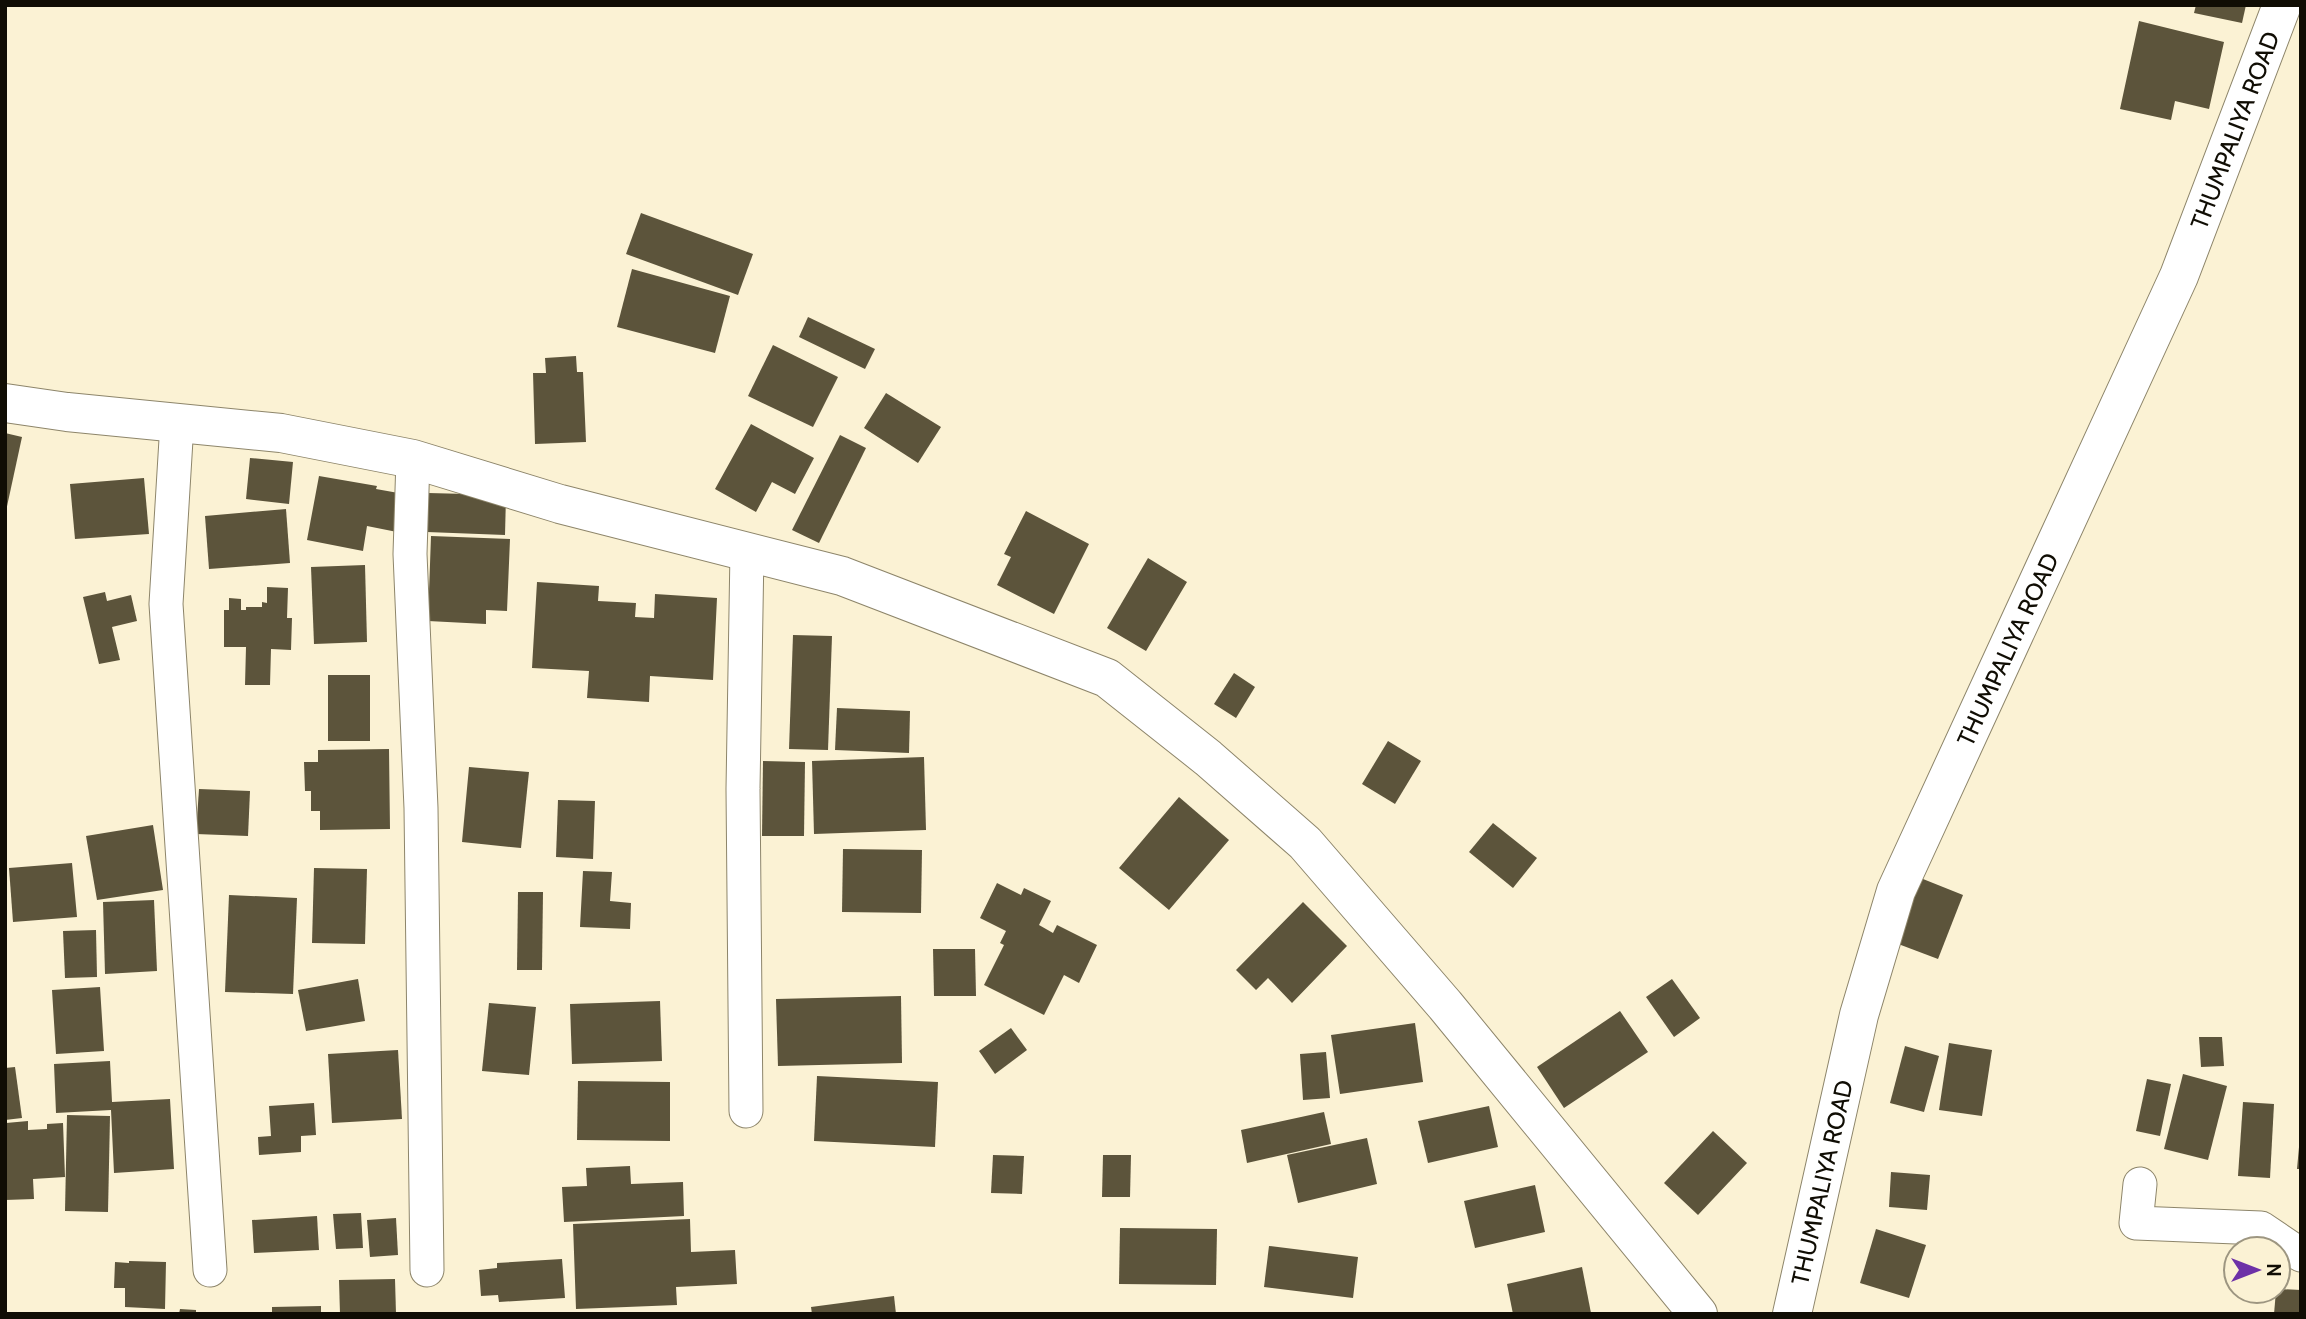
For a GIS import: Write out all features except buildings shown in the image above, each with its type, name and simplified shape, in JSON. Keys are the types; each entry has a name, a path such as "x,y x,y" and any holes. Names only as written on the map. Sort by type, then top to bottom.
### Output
{"street":[{"name":"THUMPALIYA ROAD","path":"1792,1314 1859,1015 1896,891 2179,276 2282,5"},
{"path":"5,403 281,433 413,459 560,504 842,576 1107,678 1208,758 1305,843 1445,1005 1698,1314"},
{"path":"177,423 166,604 210,1270"},
{"path":"413,459 410,554 421,821 427,1270"},
{"path":"746,1111 743,789 747,551"},
{"path":"2140,1184 2136,1223 2261,1228 2301,1255"}]}
